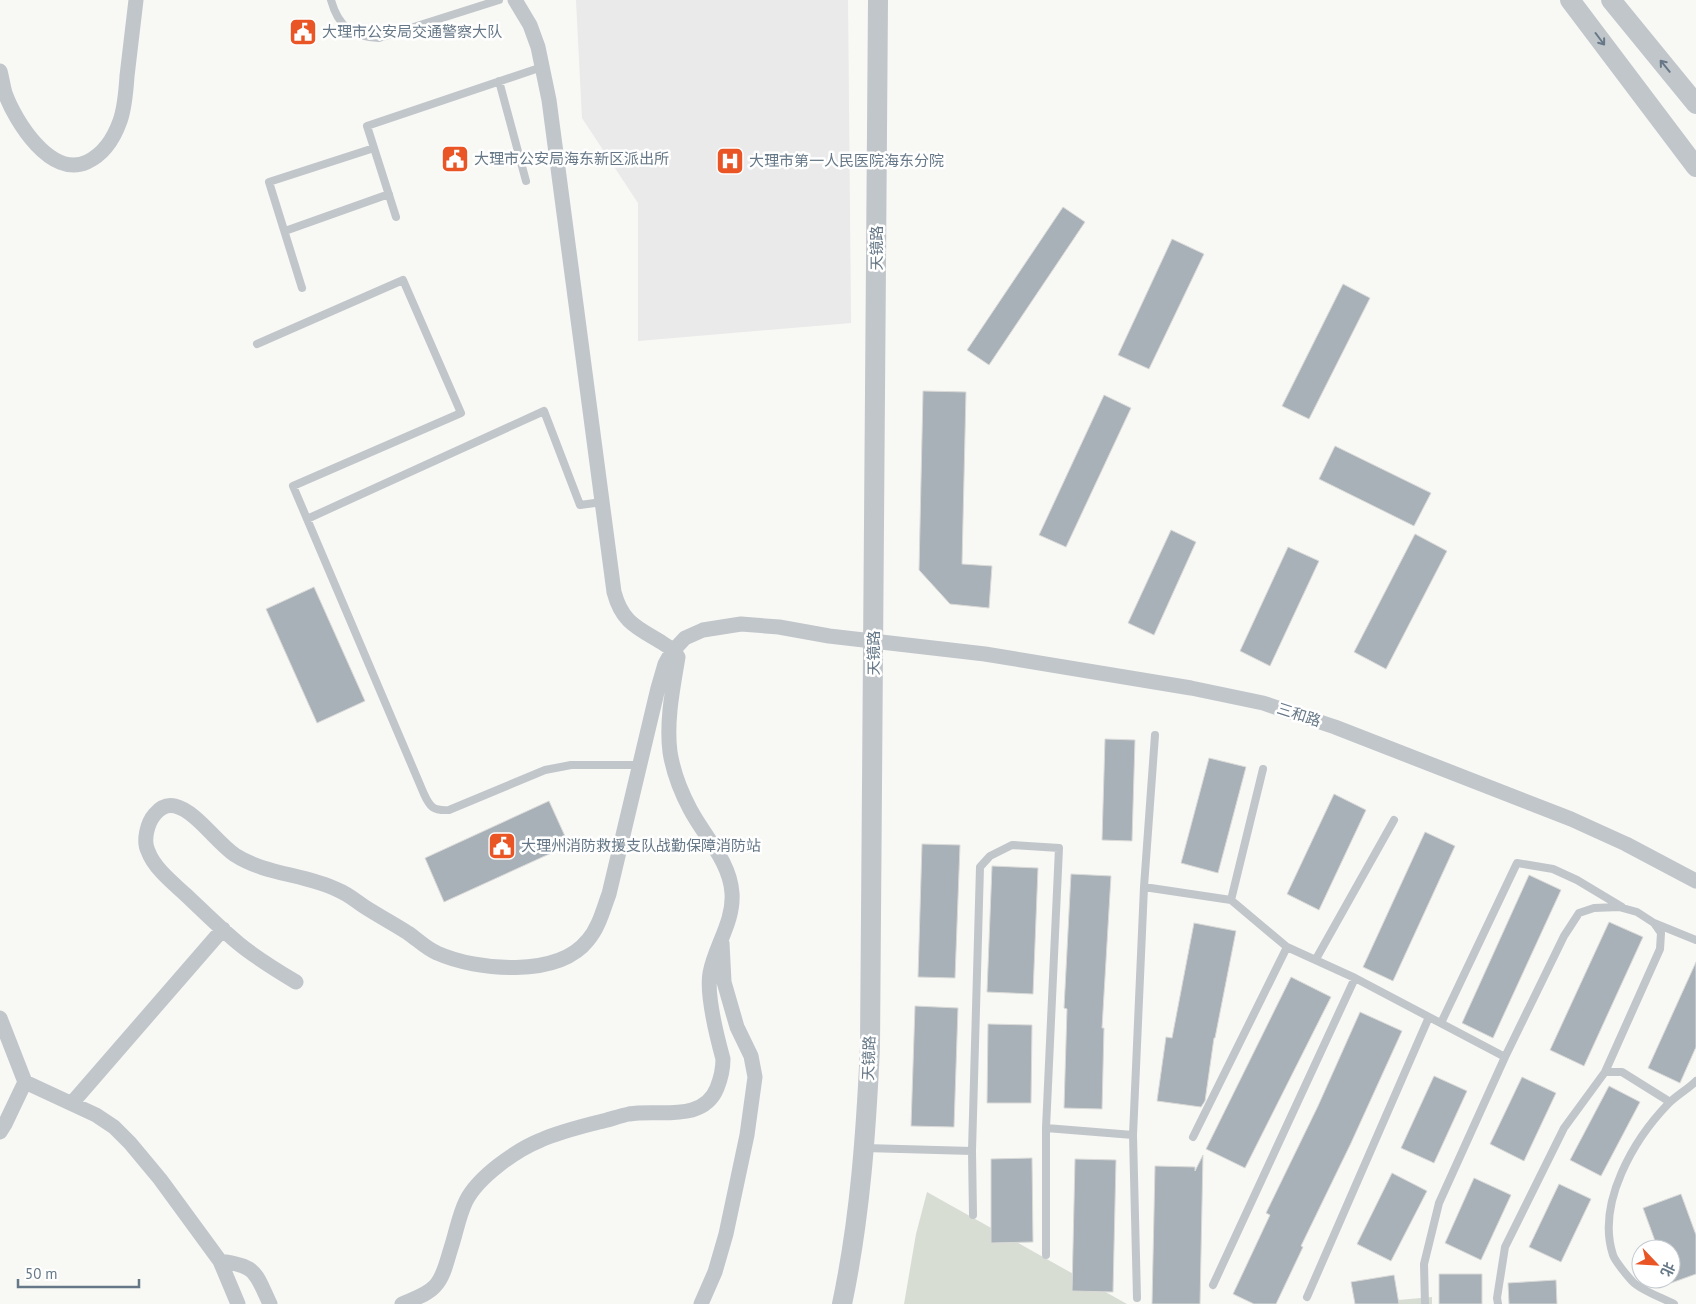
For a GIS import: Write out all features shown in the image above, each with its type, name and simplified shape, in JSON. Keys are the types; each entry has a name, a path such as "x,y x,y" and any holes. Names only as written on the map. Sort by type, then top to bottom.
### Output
{"street":[{"path":"0,71 5,93 15,114 33,142 45,153 65,164 82,165 103,151 113,138 121,120 136,0"},
{"path":"402,1304 426,1293 440,1280 465,1202 475,1186 502,1163 541,1140 583,1126 629,1114 685,1112 698,1109 709,1102 715,1094 723,1070 723,1059 709,984 712,966 728,924 732,905 730,880 723,862 690,809 674,770 670,752 669,732 678,657 674,650 623,616 614,592 549,100 538,47 530,25 515,0"},
{"name":"天镜路","path":"842,1304 852,1248 864,1148 871,998 878,0"},
{"path":"1570,0 1696,167"},
{"path":"1612,0 1696,104"},
{"name":"三和路","path":"674,650 685,638 703,630 741,624 779,627 874,642 985,654 1191,688 1263,703 1335,727 1570,819 1626,844 1696,881"},
{"path":"296,982 238,944 174,884 154,862 147,850 146,832 153,816 162,807 173,805 186,810 236,855 260,866 339,890 436,953 464,962 496,967 534,967 555,963 574,953 588,941 600,922 660,680 665,664 674,650"},
{"path":"72,1103 223,929"},
{"path":"701,1304 715,1272 726,1234 747,1136 755,1077 751,1056 737,1027 724,982 722,939"},
{"path":"0,1018 25,1082 96,1115 130,1142 220,1261 238,1304"},
{"path":"0,1132 25,1082"},
{"path":"220,1261 235,1263 251,1270 256,1275 270,1304"}],"lane":[{"path":"331,0 335,13 344,25 354,33 366,38 379,38 499,0"},
{"path":"396,217 367,126 542,67"},
{"path":"499,81 526,181"},
{"path":"302,288 269,182 374,148"},
{"path":"285,231 389,194"},
{"path":"257,344 403,280 460,413 294,486 424,794 432,807 439,811 449,810 545,770 570,765 640,764"},
{"path":"307,519 544,411 580,505 602,502"},
{"path":"1137,1298 1133,1135 1144,887 1154,735"},
{"path":"1231,900 1263,769"},
{"path":"1316,959 1394,820"},
{"path":"972,1215 980,867 990,856 1012,845 1059,848 1046,1128 1046,1255"},
{"path":"1441,1023 1517,863 1553,870 1577,880 1625,909"},
{"path":"1144,887 1231,900 1287,947 1355,978 1505,1057"},
{"path":"1425,1304 1424,1264 1439,1203 1505,1057 1564,936 1579,914 1594,908 1619,907 1636,912 1654,923 1696,940"},
{"path":"1498,1304 1497,1298 1505,1247 1564,1128 1605,1072 1660,948 1661,933 1654,923"},
{"path":"1193,1137 1287,947"},
{"path":"1214,1285 1355,978"},
{"path":"1307,1297 1429,1017"},
{"path":"1605,1072 1622,1072 1670,1102"},
{"path":"1674,1304 1634,1284 1613,1256 1608,1228 1610,1202 1623,1169 1648,1128 1670,1102 1696,1081"},
{"path":"1046,1128 1133,1135"},
{"path":"864,1148 972,1151"}],"shaded area":[{"name":"大理市第一人民医院海东分院","path":"576,0 848,0 851,323 638,341 638,203 582,118"},
{"path":"927,1192 1127,1304 904,1304 916,1234"},
{"path":"1432,1297 1432,1304 1353,1304"}],"building":[{"path":"1063,207 1085,222 989,365 967,350"},
{"path":"1172,239 1204,254 1149,369 1118,355"},
{"path":"1343,284 1370,298 1309,419 1282,406"},
{"path":"923,391 966,392 962,564 992,566 989,608 950,604 919,570"},
{"path":"1104,395 1131,408 1066,547 1039,535"},
{"path":"1335,446 1431,493 1414,526 1319,479"},
{"path":"1171,530 1196,542 1154,635 1128,623"},
{"path":"1415,534 1447,551 1386,669 1354,652"},
{"path":"1288,547 1319,561 1270,666 1240,651"},
{"path":"314,587 365,701 317,723 266,609"},
{"path":"1105,739 1135,740 1132,841 1102,840"},
{"path":"1209,758 1246,767 1218,873 1181,863"},
{"path":"1334,794 1366,810 1319,910 1287,894"},
{"path":"549,801 569,845 444,902 425,858"},
{"path":"1425,832 1455,846 1393,981 1363,967"},
{"path":"922,844 960,845 955,978 918,977"},
{"path":"992,866 1038,868 1033,994 987,992"},
{"path":"1071,874 1111,876 1102,1028 1104,1028 1102,1109 1064,1108 1067,1009 1064,1008"},
{"path":"1529,875 1561,890 1493,1038 1462,1023"},
{"path":"1609,922 1643,937 1584,1066 1550,1050"},
{"path":"1194,923 1236,931 1214,1038 1205,1101 1201,1107 1157,1101 1166,1037 1172,1038"},
{"path":"1696,962 1696,1047 1680,1083 1648,1068"},
{"path":"1291,977 1331,997 1245,1168 1206,1149"},
{"path":"915,1006 958,1008 954,1127 911,1126"},
{"path":"1360,1012 1402,1031 1301,1246 1303,1247 1276,1304 1254,1304 1233,1294 1270,1215 1266,1213 1318,1106"},
{"path":"988,1024 1032,1025 1031,1103 987,1103"},
{"path":"1434,1076 1467,1091 1434,1163 1401,1148"},
{"path":"1522,1077 1556,1093 1524,1161 1490,1144"},
{"path":"1609,1086 1640,1102 1601,1176 1570,1160"},
{"path":"1203,1155 1200,1304 1152,1304 1155,1166 1195,1167 1195,1171"},
{"path":"1032,1158 1033,1242 991,1243 991,1159"},
{"path":"1075,1159 1116,1160 1113,1292 1072,1291"},
{"path":"1392,1173 1427,1191 1391,1261 1357,1244"},
{"path":"1474,1178 1511,1195 1481,1260 1445,1243"},
{"path":"1559,1184 1591,1199 1561,1262 1529,1247"},
{"path":"1681,1194 1696,1235 1696,1274 1681,1279 1681,1239 1654,1239 1643,1208"},
{"path":"1439,1274 1482,1274 1482,1304 1439,1304"},
{"path":"1394,1275 1399,1304 1355,1304 1351,1282"},
{"path":"1556,1280 1557,1304 1509,1304 1508,1283"}],"place":[{"name":"大理市公安局交通警察大队","path":"303,32"},
{"name":"大理市公安局海东新区派出所","path":"455,159"},
{"name":"大理市第一人民医院海东分院","path":"730,161"},
{"name":"大理州消防救援支队战勤保障消防站","path":"502,846"}]}
